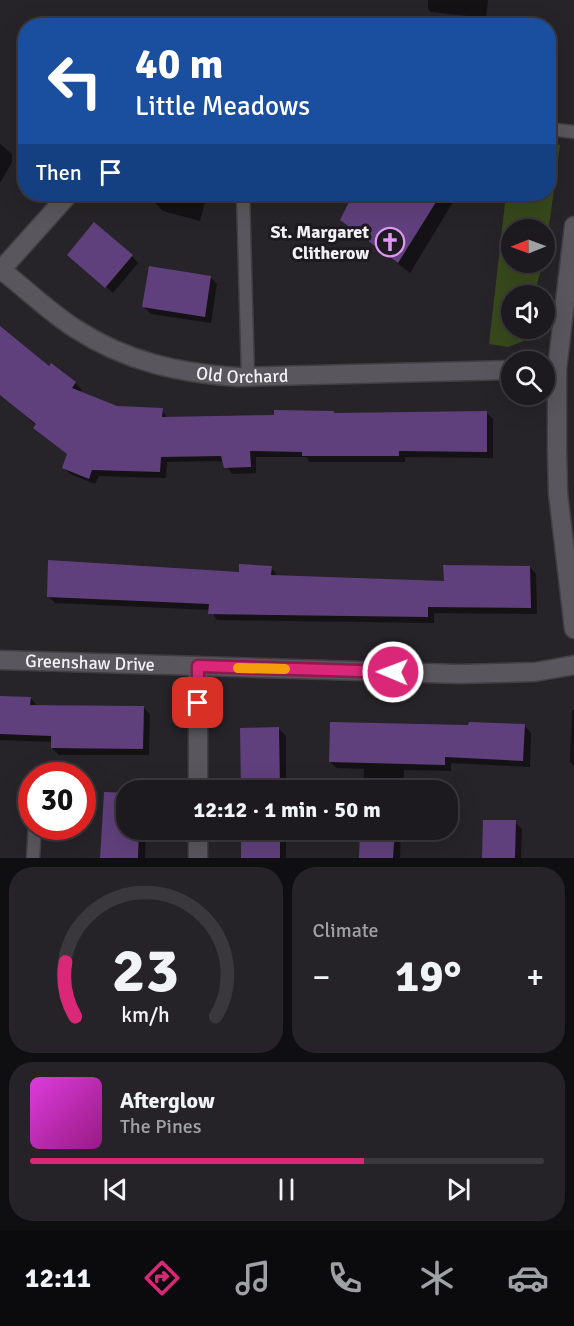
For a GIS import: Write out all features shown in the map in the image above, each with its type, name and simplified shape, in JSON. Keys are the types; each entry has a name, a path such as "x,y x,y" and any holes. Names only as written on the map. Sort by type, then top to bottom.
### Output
{"street":[{"name":"Old Orchard","path":"63,201 1,269 76,329 126,357 159,368 198,375 248,377 501,370"},
{"path":"554,351 574,226"},
{"path":"553,405 558,493 574,629"},
{"name":"Greenshaw Drive","path":"0,660 459,674 535,672 574,665"},
{"path":"198,666 198,780"},
{"path":"198,840 198,858"}],"lane":[{"path":"556,130 574,132"},
{"path":"243,201 248,377"},
{"path":"33,858 34,840"}],"green space":[{"path":"556,144 560,145 556,175"},
{"path":"505,201 552,201 550,219 503,219"},
{"path":"501,238 501,273 540,273 537,285 501,285 501,339 524,339 508,347 489,344"}],"building":[{"name":"St. Margaret Clitherow","path":"350,201 437,201 398,263 340,220"},
{"path":"94,222 133,255 105,288 67,255"},
{"path":"149,266 211,276 205,317 142,307"},
{"path":"0,326 49,366 51,363 76,382 72,388 117,406 163,408 162,417 274,415 274,410 334,411 334,413 487,411 487,452 399,451 399,456 302,456 302,452 250,451 251,467 224,468 221,456 161,457 160,472 92,470 89,479 62,468 67,454 33,428 36,424 0,395"},
{"path":"48,560 239,572 239,564 272,566 271,575 444,581 443,565 530,566 531,608 428,607 428,617 208,614 209,604 47,597"},
{"path":"0,696 31,697 30,705 144,706 143,749 51,748 51,736 0,734"},
{"path":"330,722 525,724 523,761 445,757 445,765 329,762"},
{"path":"279,727 280,780 241,780 240,728"},
{"path":"104,792 116,793 116,840 139,840 138,858 100,858"},
{"path":"483,820 516,820 515,858 482,858"},
{"path":"241,840 280,840 280,858 241,858"},
{"path":"360,840 394,840 393,858 359,858"}],"slow traffic":[{"path":"238,668 285,669"}],"place":[{"name":"St. Margaret Clitherow","path":"390,242"}],"route":[{"path":"198,703 198,666 393,672"}]}
